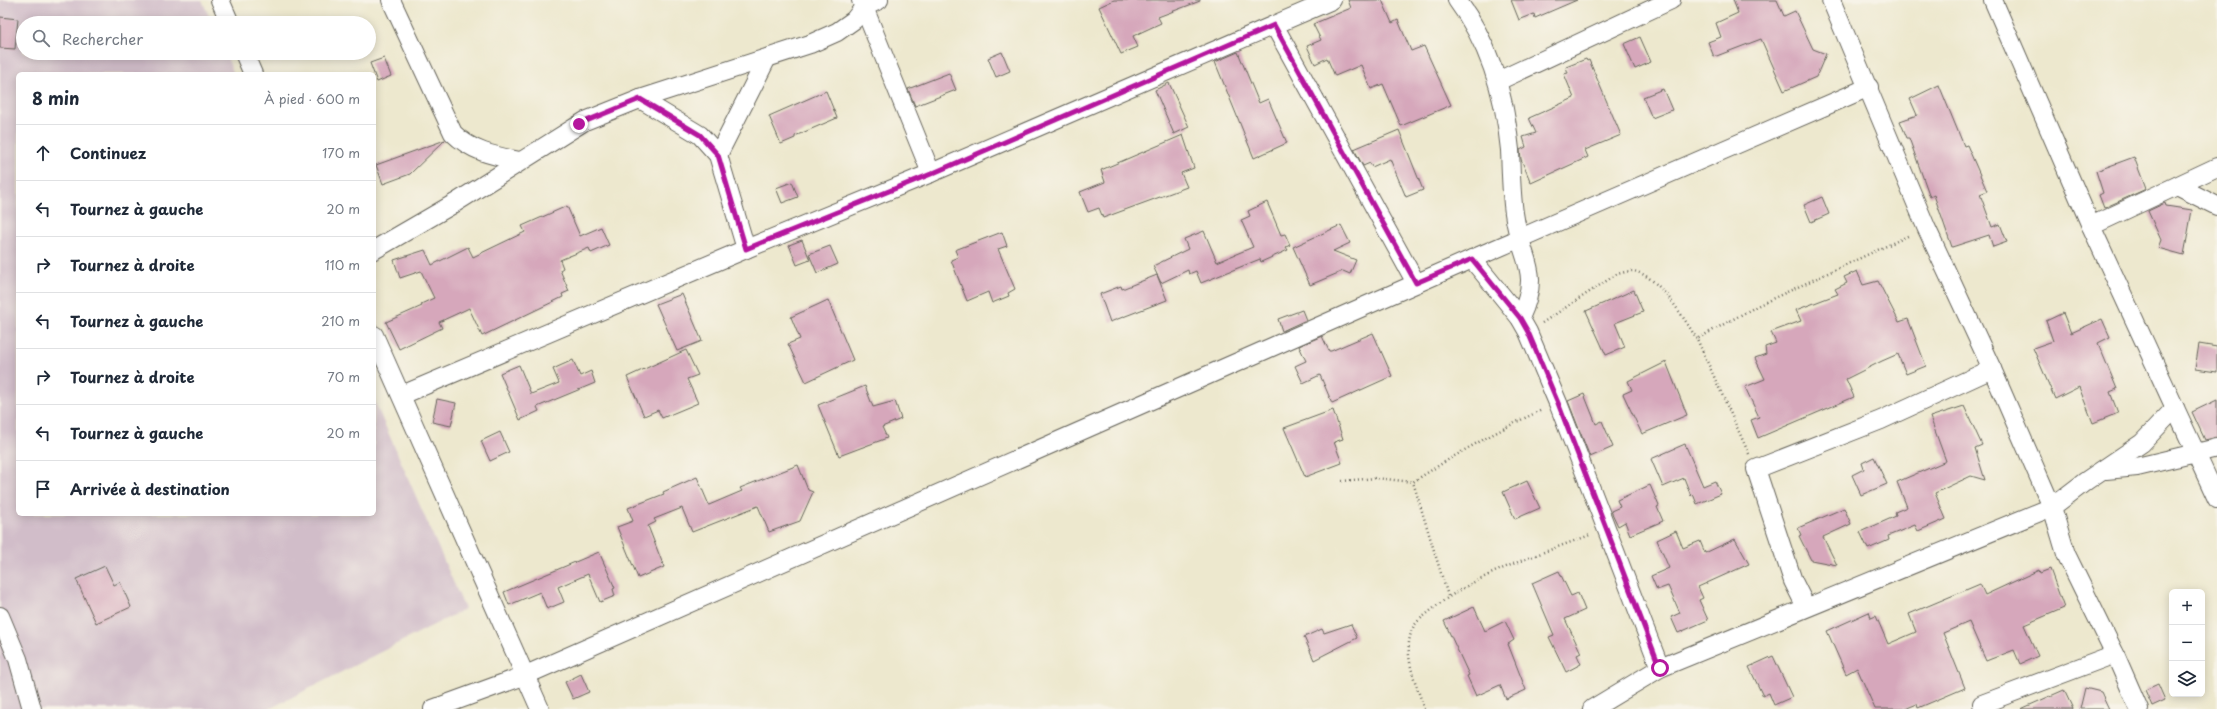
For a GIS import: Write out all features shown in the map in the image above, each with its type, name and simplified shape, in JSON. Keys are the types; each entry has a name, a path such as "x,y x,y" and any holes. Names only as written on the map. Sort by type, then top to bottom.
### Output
{"street":[{"path":"220,0 227,16"},
{"path":"392,0 454,133 470,147 484,153 520,161"},
{"path":"402,395 746,249 931,174 1332,0"},
{"path":"1458,0 1478,32 1489,54 1498,82 1508,140 1514,213 1519,238 1528,262 1531,284 1524,325"},
{"path":"1498,82 1671,0"},
{"path":"1831,0 1869,87 1926,227 1992,370 2052,507 2066,554 2115,654 2139,709"},
{"path":"1993,0 2091,226 2217,499"},
{"path":"376,249 455,203 579,124 640,99 810,44 837,32 854,20 868,2"},
{"path":"868,2 931,174"},
{"path":"1274,25 1416,283"},
{"path":"718,155 767,58"},
{"path":"247,60 253,72"},
{"path":"432,709 526,675 1416,283 1869,87"},
{"path":"640,99 700,135 718,155 746,249"},
{"path":"2091,226 2217,167"},
{"path":"2177,186 2217,206"},
{"path":"1472,259 1524,325 1558,403 1660,668"},
{"path":"376,339 540,709"},
{"path":"1806,607 1793,581 1756,469 1881,420 1992,370"},
{"path":"1592,709 1660,668 2052,507 2086,481 2142,443 2175,408"},
{"path":"2104,470 2138,466 2197,454 2217,448"},
{"path":"0,616 18,659 32,709"},
{"path":"1979,707 2115,654"}],"path":[{"path":"1697,339 1766,302 1926,227"},
{"path":"1524,325 1618,274 1632,271 1648,277 1677,309 1697,339 1756,469"},
{"path":"1342,481 1376,478 1413,482 1456,453 1489,435 1558,403"},
{"path":"1413,482 1448,596"},
{"path":"1424,709 1408,654 1410,637 1416,623 1448,596 1522,560 1607,528"}],"shaded area":[{"path":"0,0 202,0 209,16 16,16 16,60 228,60 233,72 16,72 16,516 376,516 376,405 465,609 269,709 0,709"}],"building":[{"path":"1114,0 1200,1 1158,17 1161,23 1133,36 1138,47 1121,54 1099,7"},
{"path":"1348,0 1382,0 1392,23 1398,20 1411,51 1424,46 1451,105 1401,126 1383,84 1371,89 1361,65 1335,76 1327,58 1315,64 1307,46 1321,40 1313,24 1351,8"},
{"path":"1511,0 1577,0 1535,18 1534,14 1519,20"},
{"path":"1733,0 1777,0 1784,16 1795,11 1813,49 1826,54 1816,77 1784,91 1761,39 1714,57 1708,42 1721,37 1716,23 1738,13"},
{"path":"0,17 16,19 15,49 0,48"},
{"path":"1640,37 1651,62 1635,69 1624,44"},
{"path":"1002,52 1010,71 996,77 988,58"},
{"path":"1238,52 1259,103 1268,99 1287,143 1254,158 1215,62"},
{"path":"384,58 391,76 377,82 376,72 373,72 370,63"},
{"path":"1586,59 1587,61 1589,60 1621,135 1585,150 1588,157 1531,183 1521,159 1520,150 1526,147 1523,137 1536,133 1529,118 1574,98 1564,74 1568,73 1566,67"},
{"path":"949,73 956,90 915,106 908,89"},
{"path":"1169,83 1189,127 1174,134 1155,90"},
{"path":"1939,85 1964,146 1967,145 1987,191 1980,194 1992,227 2000,224 2007,242 1993,247 1989,235 1952,247 1934,195 1930,197 1909,138 1907,138 1900,121 1917,115 1910,99"},
{"path":"1663,89 1672,110 1652,118 1643,97"},
{"path":"826,91 837,118 795,136 795,138 781,144 769,116"},
{"path":"1399,130 1423,190 1406,197 1390,159 1372,167 1370,163 1363,166 1354,149"},
{"path":"1183,135 1194,168 1181,173 1187,187 1103,218 1099,208 1088,212 1080,192 1105,182 1101,170"},
{"path":"445,140 410,174 383,184 376,165"},
{"path":"2134,157 2146,189 2104,208 2099,195 2103,193 2096,171"},
{"path":"792,182 798,197 782,203 776,188"},
{"path":"1822,197 1829,214 1811,222 1804,205"},
{"path":"1267,202 1281,235 1285,234 1290,245 1286,247 1288,250 1261,262 1260,259 1201,283 1196,271 1189,274 1188,270 1161,283 1153,266 1188,249 1184,239 1204,231 1217,262 1253,247 1241,220 1250,216 1248,211"},
{"path":"2165,203 2166,206 2192,210 2184,255 2158,248 2161,240 2148,211"},
{"path":"567,206 580,236 601,227 609,245 591,253 589,248 560,260 563,268 560,270 569,291 562,294 563,297 482,336 469,308 439,322 442,328 399,349 386,322 422,306 421,304 434,298 421,271 400,278 394,260 425,250 432,265 468,247 473,257 525,232 522,226"},
{"path":"1341,225 1350,243 1333,251 1356,260 1350,274 1343,271 1310,285 1293,247"},
{"path":"1002,232 1007,246 998,249 1015,289 1008,293 1009,296 992,303 988,292 967,301 951,260 958,257 955,250"},
{"path":"802,240 810,260 797,265 789,245"},
{"path":"830,246 838,264 817,273 809,254"},
{"path":"1857,271 1863,285 1878,281 1899,322 1908,319 1926,366 1906,374 1898,354 1846,379 1854,397 1758,438 1751,420 1759,417 1745,387 1765,379 1755,358 1766,354 1765,347 1776,343 1771,332 1801,321 1796,310 1838,294 1835,289 1847,283 1844,277"},
{"path":"1157,275 1167,300 1110,322 1100,294 1121,286 1122,289"},
{"path":"1634,290 1643,312 1615,323 1625,347 1606,355 1586,311"},
{"path":"682,294 702,341 677,351 656,304"},
{"path":"828,300 853,360 806,382 788,344 800,339 791,317"},
{"path":"1302,310 1306,320 1282,331 1278,319"},
{"path":"2063,313 2071,333 2102,319 2110,337 2098,343 2117,389 2110,392 2118,413 2093,423 2079,387 2055,399 2033,348 2053,341 2046,321"},
{"path":"1373,333 1392,376 1332,403 1320,375 1303,383 1295,366 1306,361 1299,346 1322,336 1329,351 1331,351"},
{"path":"2199,344 2217,347 2217,372 2195,369"},
{"path":"686,350 698,375 687,379 698,403 662,418 658,410 644,416 627,377"},
{"path":"573,360 580,376 591,371 595,383 537,407 539,411 520,420 500,373 519,365 531,394 559,383 553,369"},
{"path":"1666,362 1687,415 1642,434 1623,394 1632,390 1628,381"},
{"path":"865,386 873,407 895,401 901,419 882,427 887,438 839,456 818,405"},
{"path":"1584,394 1596,424 1602,421 1613,447 1590,457 1568,401"},
{"path":"437,399 456,403 451,426 432,422"},
{"path":"2217,400 2217,437 2205,440 2192,412"},
{"path":"1964,406 1982,445 1975,448 1985,480 1971,476 1935,493 1946,519 1918,531 1915,525 1888,536 1889,540 1868,549 1860,532 1896,516 1895,512 1907,507 1897,482 1946,461 1930,417"},
{"path":"1333,410 1343,439 1334,442 1342,463 1305,477 1284,428"},
{"path":"500,432 509,452 490,461 481,441"},
{"path":"1685,444 1703,486 1715,481 1721,494 1697,504 1693,494 1691,496 1684,478 1663,487 1651,459"},
{"path":"1874,457 1887,484 1861,495 1852,475 1864,469 1862,463"},
{"path":"798,465 808,490 813,492 800,521 769,532 758,506 692,532 682,508 654,519 656,522 648,526 664,567 638,578 617,527 633,521 628,508 664,494 663,492 697,477 709,505 742,491 740,488"},
{"path":"1527,481 1540,508 1515,519 1503,492"},
{"path":"1650,485 1659,506 1657,507 1663,521 1630,535 1625,522 1618,526 1611,511 1620,507 1617,500"},
{"path":"1844,508 1851,524 1823,537 1837,565 1811,560 1799,536 1801,535 1798,528"},
{"path":"1676,531 1683,548 1700,541 1705,553 1735,539 1749,564 1698,587 1703,598 1699,600 1708,620 1678,633 1671,617 1680,613 1668,586 1657,590 1651,576 1669,568 1657,540"},
{"path":"599,552 615,588 613,589 615,596 600,602 588,574 558,587 564,602 547,609 540,592 509,605 504,592"},
{"path":"105,566 114,585 120,582 131,607 96,623 76,579"},
{"path":"2050,569 2064,608 2024,625 2038,656 2020,664 2014,650 1986,661 1969,622 1943,633 1965,688 1918,708 1917,704 1905,709 1875,709 1857,668 1846,674 1827,631 1869,612 1871,618 1876,616 1888,644 1916,632 1909,614 1980,584 1985,595 2039,570 2040,573"},
{"path":"1559,571 1571,596 1578,593 1585,610 1565,619 1581,653 1577,655 1581,664 1566,672 1549,637 1554,635 1532,583"},
{"path":"1474,607 1485,631 1505,621 1514,640 1508,644 1526,690 1506,699 1500,685 1476,696 1467,676 1469,675 1444,621"},
{"path":"1351,624 1357,638 1314,660 1304,637 1322,629 1324,633"},
{"path":"1773,656 1792,697 1774,705 1769,693 1763,696 1749,667"},
{"path":"581,674 589,692 573,699 565,682"},
{"path":"2158,684 2165,700 2152,706 2145,690"},
{"path":"2085,688 2101,692 2109,709 2080,709"},
{"path":"2064,690 2073,709 2021,709"}],"route":[{"path":"579,124 640,99 700,135 718,155 746,249 931,174 1274,25 1416,283 1472,259 1520,318 1528,332 1558,403 1660,668"}]}
